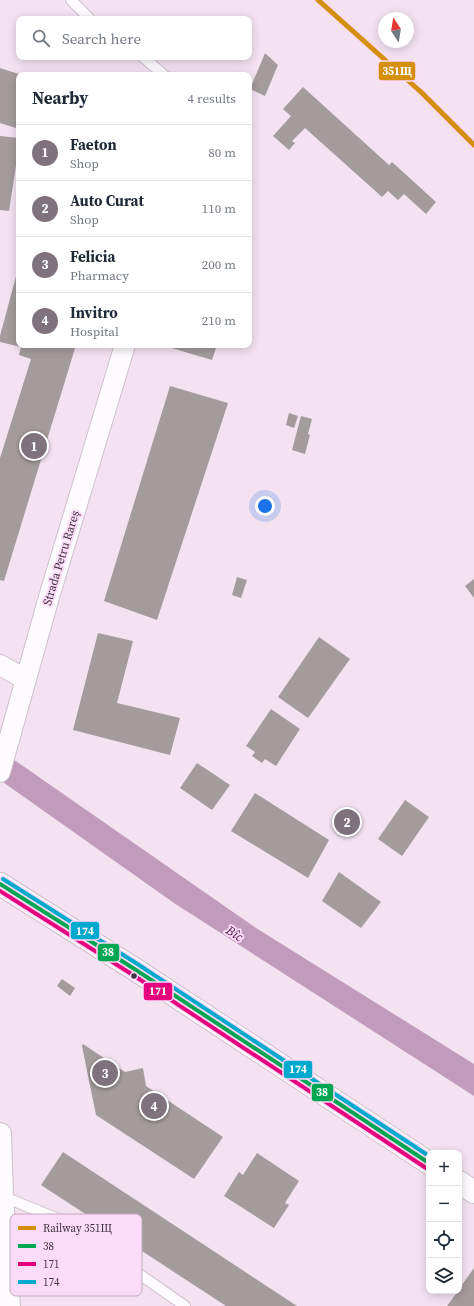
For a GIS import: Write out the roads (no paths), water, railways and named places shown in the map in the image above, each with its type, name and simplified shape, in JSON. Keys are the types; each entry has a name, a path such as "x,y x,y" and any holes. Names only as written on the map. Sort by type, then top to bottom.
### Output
{"main road":[{"path":"0,884 142,974 426,1160"},
{"path":"0,1134 2,1196 9,1306"},
{"path":"462,1184 474,1192"}],"street":[{"name":"Strada Petru Rareș","path":"0,772 48,597 124,348"},
{"path":"0,665 25,679"}],"lane":[{"path":"71,0 87,16"},
{"path":"146,60 160,72"},
{"path":"2,1196 46,1214"},
{"path":"142,1276 185,1306"}],"water":[{"name":"Bîc","path":"0,750 256,928 474,1064 474,1096 174,903 0,780"}],"rail line":[{"name":"351Щ","path":"318,0 422,93 474,145"}],"place":[{"name":"Faeton","path":"34,446"},
{"name":"Auto Curat","path":"347,822"},
{"name":"Felicia","path":"105,1073"},
{"name":"Invitro","path":"154,1106"}]}
